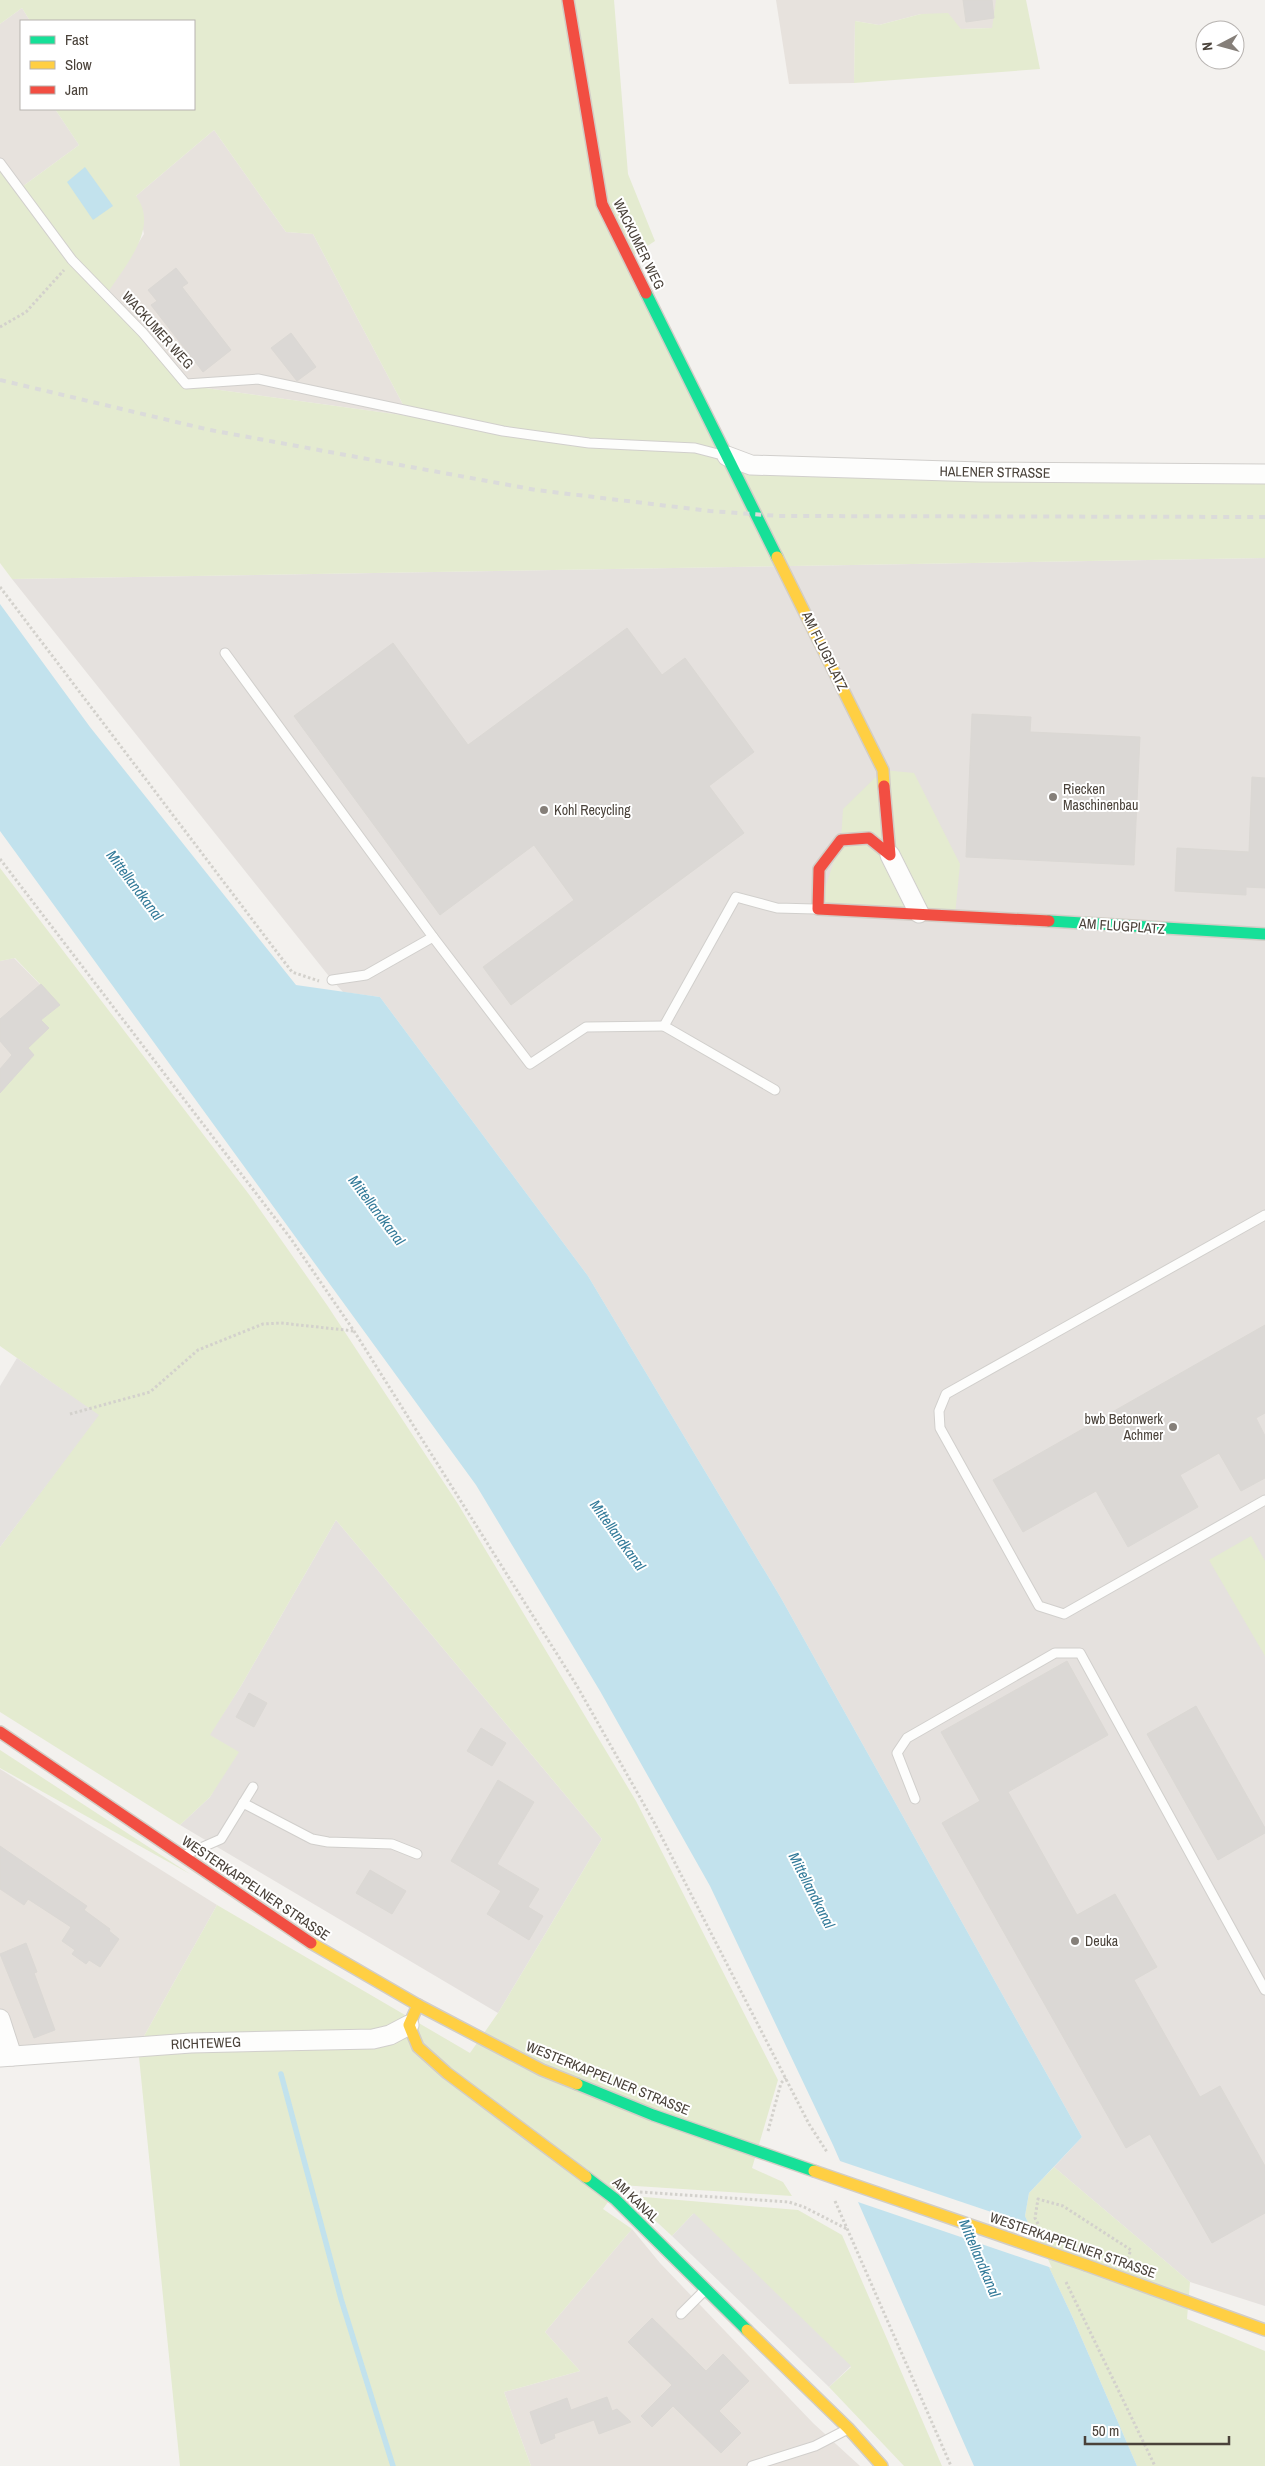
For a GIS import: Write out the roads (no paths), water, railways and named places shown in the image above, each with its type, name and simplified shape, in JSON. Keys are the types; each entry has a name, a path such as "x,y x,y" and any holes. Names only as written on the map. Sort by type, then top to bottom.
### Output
{"street":[{"name":"WACKUMER WEG","path":"568,0 602,204 727,456"},
{"name":"HALENER STRASSE","path":"727,456 751,465 981,472 1265,474"},
{"name":"AM FLUGPLATZ","path":"727,456 883,770 890,856"},
{"name":"AM FLUGPLATZ","path":"920,913 890,856 869,838 841,840 819,869 818,909 920,913 1265,934"},
{"name":"WESTERKAPPELNER STRASSE","path":"0,1732 324,1952 418,2005 542,2070 653,2115 1086,2265 1265,2330"},
{"path":"409,2024 418,2005"},
{"path":"0,2019 6,2056"},
{"name":"RICHTEWEG","path":"6,2056 191,2042 373,2039 390,2035 409,2024"},
{"name":"AM KANAL","path":"409,2024 418,2047 447,2073 615,2199 705,2290 848,2428 882,2466"}],"lane":[{"name":"WACKUMER WEG","path":"0,163 72,260 143,333 186,384 258,379 503,431 589,443 695,448 727,456"},
{"path":"225,653 433,937 530,1064 586,1027 664,1026 775,1090"},
{"path":"664,1026 736,897 776,908 818,909"},
{"path":"332,980 366,975 433,937"},
{"path":"1265,1216 946,1394 938,1411 940,1428 1039,1606 1064,1614 1265,1500"},
{"path":"915,1799 897,1753 907,1738 1055,1653 1080,1653 1265,1990"},
{"path":"182,1856 221,1839 253,1788"},
{"path":"243,1803 312,1839 328,1842 392,1844 417,1854"},
{"path":"681,2314 705,2290"},
{"path":"752,2466 815,2446 848,2428"}],"water":[{"path":"85,167 113,206 93,220 67,182"},
{"name":"Mittellandkanal","path":"0,604 90,727 296,985 380,997 588,1276 781,1598 1082,2137 1029,2193 1025,2216 1072,2316 1137,2466 974,2466 833,2145 710,1886 600,1691 476,1485 0,831"}],"waterway":[{"path":"281,2074 341,2299 393,2466"}],"railway":[{"path":"0,380 210,430 536,490 710,511 779,516 1265,517"}],"place":[{"name":"Riecken Maschinenbau","path":"1053,797"},
{"name":"Kohl Recycling","path":"544,810"},
{"name":"bwb Betonwerk Achmer","path":"1173,1427"},
{"name":"Deuka","path":"1075,1941"}]}
